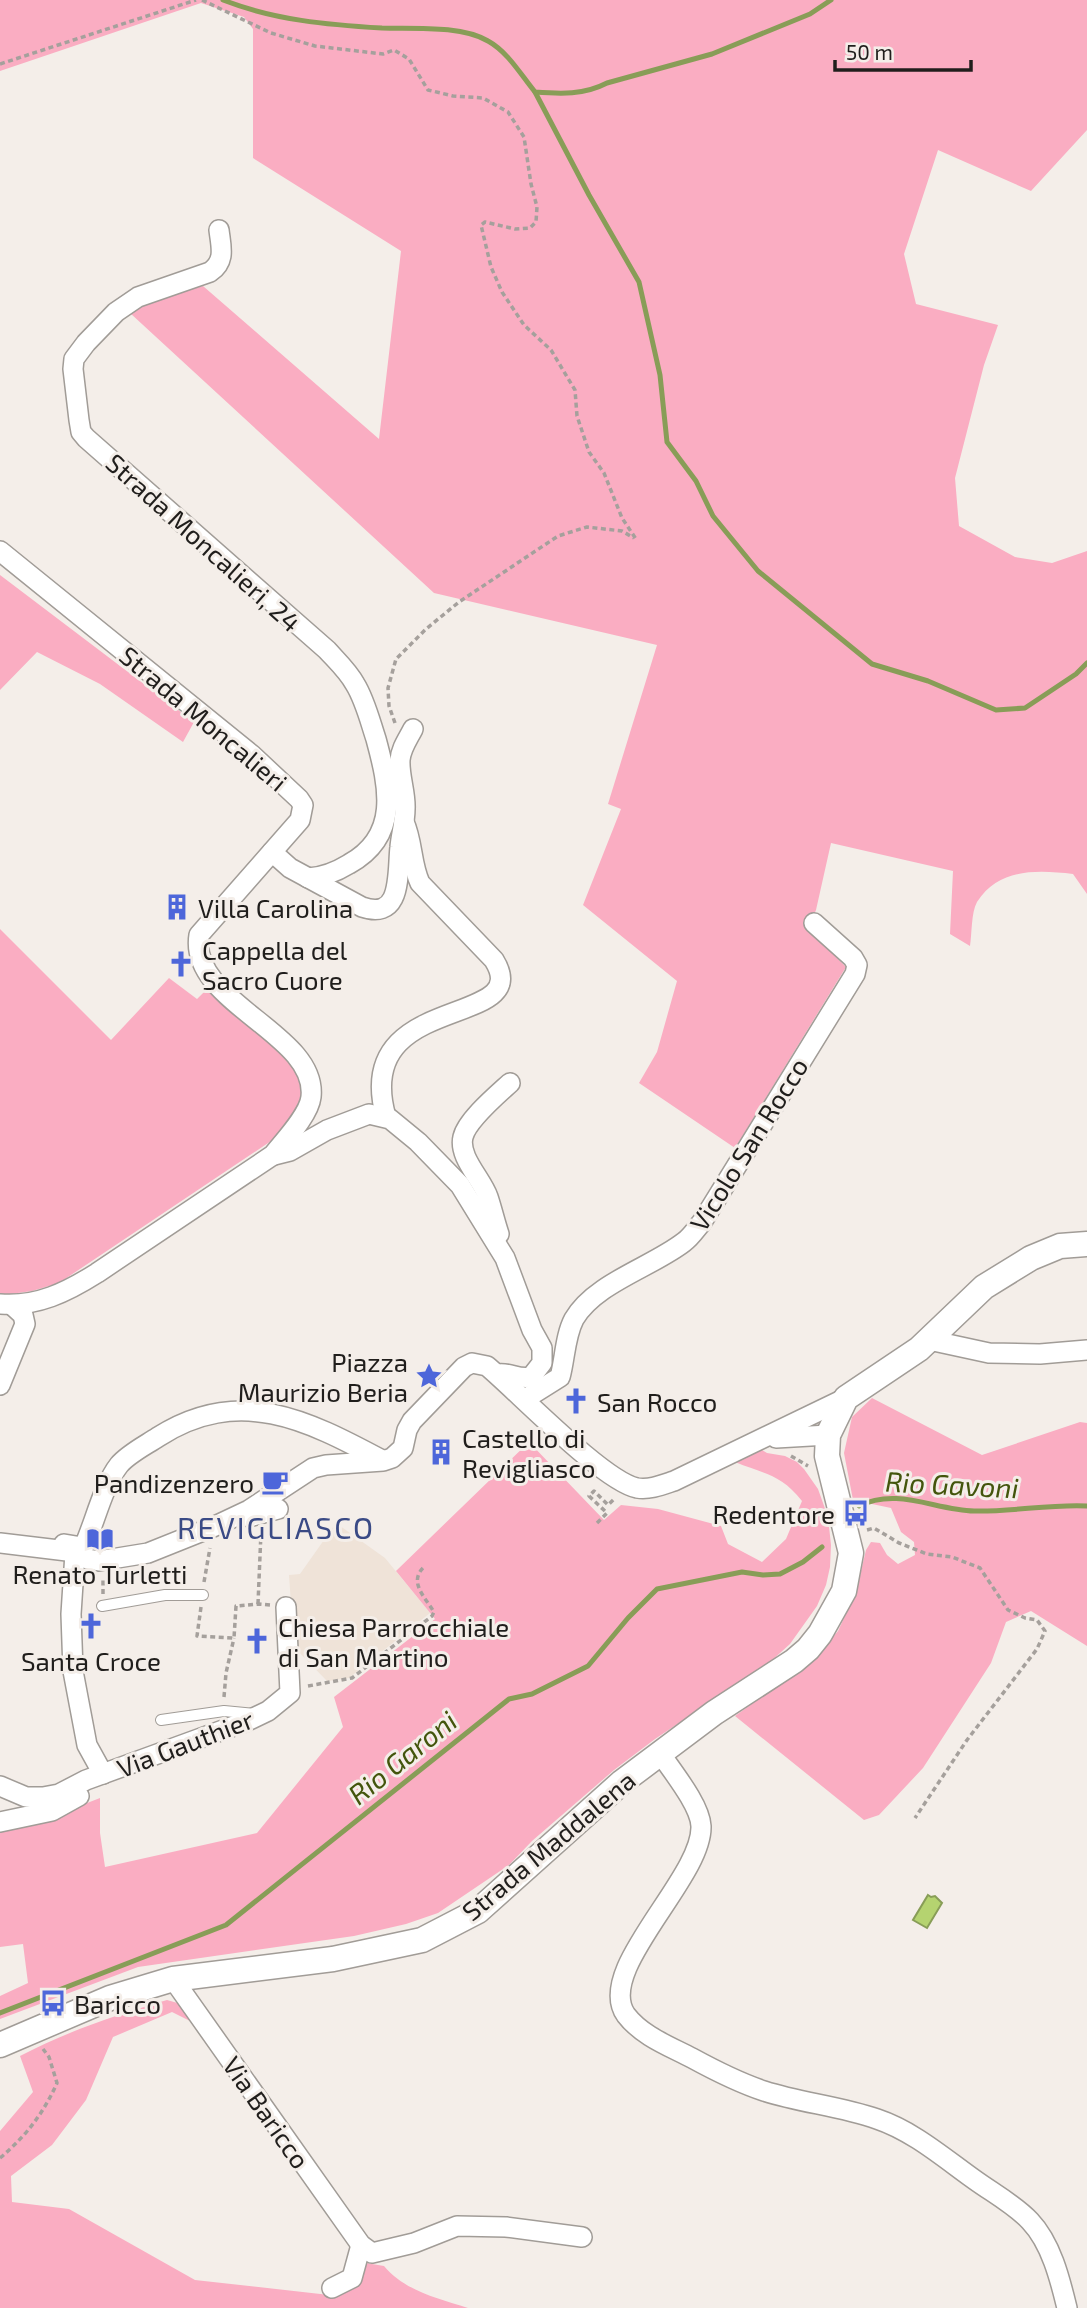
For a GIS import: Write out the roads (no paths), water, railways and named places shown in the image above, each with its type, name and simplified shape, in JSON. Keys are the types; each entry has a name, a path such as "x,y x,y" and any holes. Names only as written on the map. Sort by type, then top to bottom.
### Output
{"street":[{"name":"Strada Moncalieri, 24","path":"219,230 222,255 217,268 138,297 116,312 86,342 74,359 74,385 81,432 86,438 327,650 356,685 369,716 382,761 387,796 385,820 375,843 365,853 330,874 309,878"},
{"name":"Strada Moncalieri","path":"0,551 193,707 299,799 303,810 300,820 199,935 197,954 209,976 302,1062 310,1083 311,1099 291,1134 272,1155 71,1290 38,1301 6,1305"},
{"path":"272,852 290,868 362,908 373,911 390,904 397,888 406,811 400,760 402,748 413,729"},
{"path":"386,1117 382,1096 382,1071 397,1044 419,1026 491,997 501,981 494,960 420,883 410,836 404,822"},
{"name":"Vicolo San Rocco","path":"525,1399 560,1377 570,1328 583,1306 611,1286 673,1250 687,1240 702,1222 855,974 857,965 853,958 814,923"},
{"path":"494,1371 521,1379 531,1377 538,1371 543,1357 542,1348 532,1330 505,1258 487,1195 464,1153 463,1137 487,1105 510,1083"},
{"path":"272,1155 290,1152 352,1119 369,1114 386,1117 418,1142 460,1185 505,1258"},
{"path":"8,1543 75,1553 88,1559 104,1561 148,1553 224,1522 258,1504 313,1468 387,1459 403,1448 412,1421 464,1367 472,1363 480,1363 494,1371 610,1475 628,1485 647,1488 659,1486 758,1442 846,1398 919,1349 984,1287 1031,1258 1060,1246 1087,1244"},
{"path":"0,1385 25,1324 23,1315 6,1305"},
{"path":"929,1340 989,1353 1040,1354 1087,1350"},
{"path":"758,1442 800,1435 828,1434 846,1398"},
{"path":"8,1543 47,1541 82,1547 119,1464 171,1429 208,1415 229,1412 292,1418 387,1459"},
{"name":"Strada Maddalena","path":"0,2045 110,1998 173,1979 333,1959 422,1940 478,1911 622,1782 714,1713 794,1661 820,1634 844,1591 851,1553 827,1456 828,1434"},
{"path":"224,1522 270,1511"},
{"path":"0,1786 26,1797 43,1797 60,1794 103,1774 87,1745 79,1713 71,1651 75,1553"},
{"name":"Via Gauthier","path":"0,1822 52,1811 80,1795 103,1774 245,1722 281,1702 290,1693 286,1607"},
{"path":"660,1753 696,1810 701,1823 701,1836 692,1858 625,1971 618,1994 625,2013 643,2033 764,2091 848,2110 880,2120 918,2139 1031,2222 1049,2251 1067,2308"},
{"name":"Via Baricco","path":"173,1979 361,2245"},
{"path":"332,2288 352,2278 361,2245 372,2253 414,2243 457,2226 506,2227 582,2237"}],"lane":[{"path":"102,1606 165,1595 203,1595"},
{"path":"161,1720 224,1711 259,1714"}],"waterway":[{"path":"223,0 281,17 321,23 464,32 488,41 502,51 535,92 563,93 590,90 712,54 810,14 831,0"},
{"path":"535,92 639,282 660,375 667,442 696,481 713,516 758,571 872,664 928,681 996,710 1025,708 1076,674 1087,663"},
{"name":"Rio Gavoni","path":"859,1506 888,1499 974,1511 1087,1506"},
{"name":"Rio Garoni","path":"0,2013 226,1925 509,1699 532,1694 588,1666 628,1618 657,1589 742,1572 780,1574 803,1562 822,1547"}],"place":[{"name":"Villa Carolina","path":"177,907"},
{"name":"Cappella del Sacro Cuore","path":"181,964"},
{"name":"Piazza Maurizio Beria","path":"429,1376"},
{"name":"San Rocco","path":"576,1401"},
{"name":"Castello di Revigliasco","path":"441,1452"},
{"name":"Pandizenzero","path":"275,1482"},
{"name":"Redentore","path":"856,1513"},
{"name":"Renato Turletti","path":"100,1539"},
{"name":"Santa Croce","path":"91,1626"},
{"name":"Chiesa Parrocchiale di San Martino","path":"257,1641"},
{"name":"Baricco","path":"53,2003"}],"district":[{"name":"REVIGLIASCO","path":"276,1527"}]}
